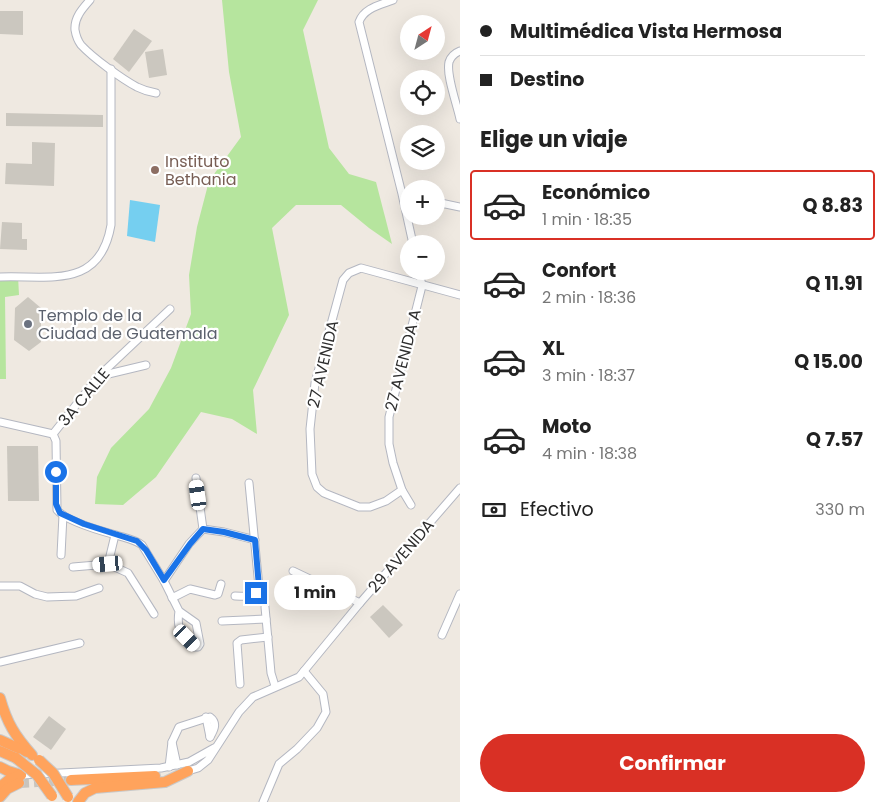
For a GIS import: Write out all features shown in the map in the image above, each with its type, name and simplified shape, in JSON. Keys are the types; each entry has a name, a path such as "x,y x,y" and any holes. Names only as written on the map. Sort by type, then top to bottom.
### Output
{"highway":[{"path":"0,698 15,736 53,773 69,799"},
{"path":"1,746 34,756"},
{"path":"1,746 37,775 54,799"},
{"path":"0,767 20,779"},
{"path":"71,780 159,776 188,771"},
{"path":"78,802 85,793 95,788 165,782 188,771"},
{"path":"0,788 10,779 20,779"},
{"path":"0,797 20,779"}],"street":[{"path":"90,0 77,17 75,26 76,35 81,45 140,89 156,93"},
{"path":"393,0 366,11 361,16 359,22 401,180"},
{"path":"460,51 454,54 449,61 449,71 460,119"},
{"path":"0,277 59,277 74,275 93,263 106,244 111,225 111,69"},
{"path":"445,204 460,207"},
{"name":"27 AVENIDA","path":"402,490 386,500 370,506 358,507 324,493 317,487 312,474 310,429 315,383 344,280 349,273 361,268 422,286"},
{"name":"27 AVENIDA A","path":"411,505 402,490 393,463 389,444 389,417 422,286 421,280"},
{"path":"422,286 460,295"},
{"name":"3A CALLE","path":"63,515 57,510 56,440 53,434 99,376 170,309"},
{"path":"99,376 146,365"},
{"path":"0,422 53,434"},
{"path":"164,580 203,529 196,478"},
{"path":"235,596 252,596 258,590 249,484"},
{"name":"29 AVENIDA","path":"188,771 198,768 203,764 247,703 259,693 296,680 460,488"},
{"path":"61,555 63,515 115,535 137,541 142,545 164,580 179,611 196,623 200,644 198,647 194,647 179,630 179,611"},
{"path":"203,529 255,540"},
{"path":"108,564 115,535"},
{"path":"74,567 108,564 128,573 154,614"},
{"path":"293,571 360,603"},
{"path":"172,598 190,589 216,596 221,584"},
{"path":"0,586 20,586 42,596 54,597 76,596 99,588"},
{"path":"442,635 460,594"},
{"path":"265,606 271,673 275,686"},
{"path":"222,621 266,619"},
{"path":"240,684 237,643 241,640 268,637"},
{"path":"0,662 80,643"},
{"path":"263,802 279,764 317,728 326,712 323,694 304,671"},
{"path":"168,767 172,742 179,727 206,717 213,719 215,724 210,737 216,746"},
{"path":"172,742 177,765"},
{"name":"29 AVENIDA","path":"20,779 168,767 197,758 216,746"}],"green space":[{"path":"222,0 318,0 303,30 329,148 349,174 376,182 392,244 341,205 296,205 272,228 289,315 253,390 257,434 232,419 201,412 156,477 123,505 95,504 97,477 111,448 149,409 171,368 191,314 189,275 197,227 209,181 241,137 229,72"},
{"path":"18,276 19,295 5,297 6,379 0,379 0,277"}],"water":[{"path":"130,200 160,205 155,242 127,236"}],"building":[{"path":"0,11 23,11 23,35 0,34"},
{"path":"134,29 152,41 129,72 113,59"},
{"path":"163,49 167,75 149,78 145,52"},
{"path":"6,113 103,115 103,127 6,126"},
{"path":"32,142 55,143 54,186 5,184 6,163 32,164"},
{"path":"2,222 22,223 22,239 27,239 27,250 0,249"},
{"name":"Templo de la Ciudad de Guatemala","path":"28,297 41,308 41,342 29,351 14,340 15,308"},
{"path":"7,446 38,446 39,501 8,501"},
{"path":"383,605 403,625 389,638 370,617"},
{"path":"49,716 66,729 51,750 33,737"}],"tunnel":[{"path":"19,783 71,780"}],"place":[{"name":"Instituto Bethania","path":"155,170"},
{"name":"Templo de la Ciudad de Guatemala","path":"28,324"}],"route":[{"path":"56,472 57,510 68,518 137,541 146,550 164,580 203,529 255,540 259,587 256,593"}]}
